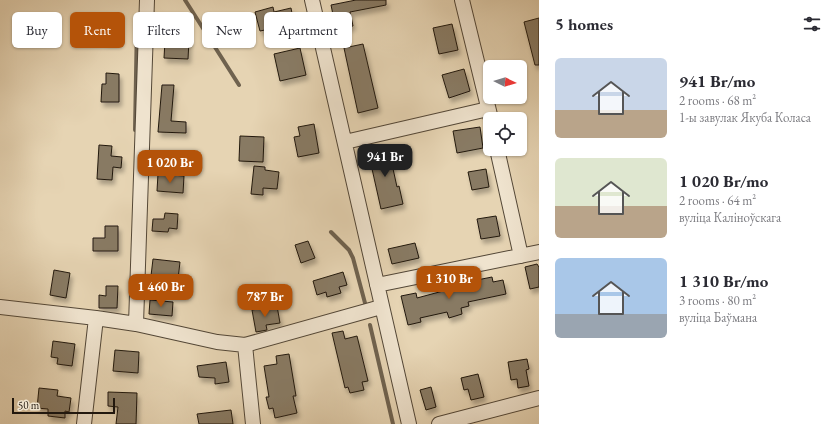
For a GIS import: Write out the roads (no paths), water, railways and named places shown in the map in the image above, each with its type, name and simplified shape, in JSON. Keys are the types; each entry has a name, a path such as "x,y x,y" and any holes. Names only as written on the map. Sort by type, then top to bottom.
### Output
{"street":[{"path":"136,324 147,0"},
{"path":"312,0 409,424"},
{"path":"462,0 490,112"},
{"path":"345,142 483,115"},
{"path":"499,156 521,256"},
{"path":"377,285 539,252"},
{"path":"0,307 136,324 217,342 245,345 382,307"},
{"path":"84,424 96,318"},
{"path":"245,345 253,424"},
{"path":"439,424 539,398"}],"waterway":[{"path":"185,0 239,85"},
{"path":"135,130 137,48"},
{"path":"331,232 349,250 353,258 365,303"},
{"path":"370,325 393,424"}]}
